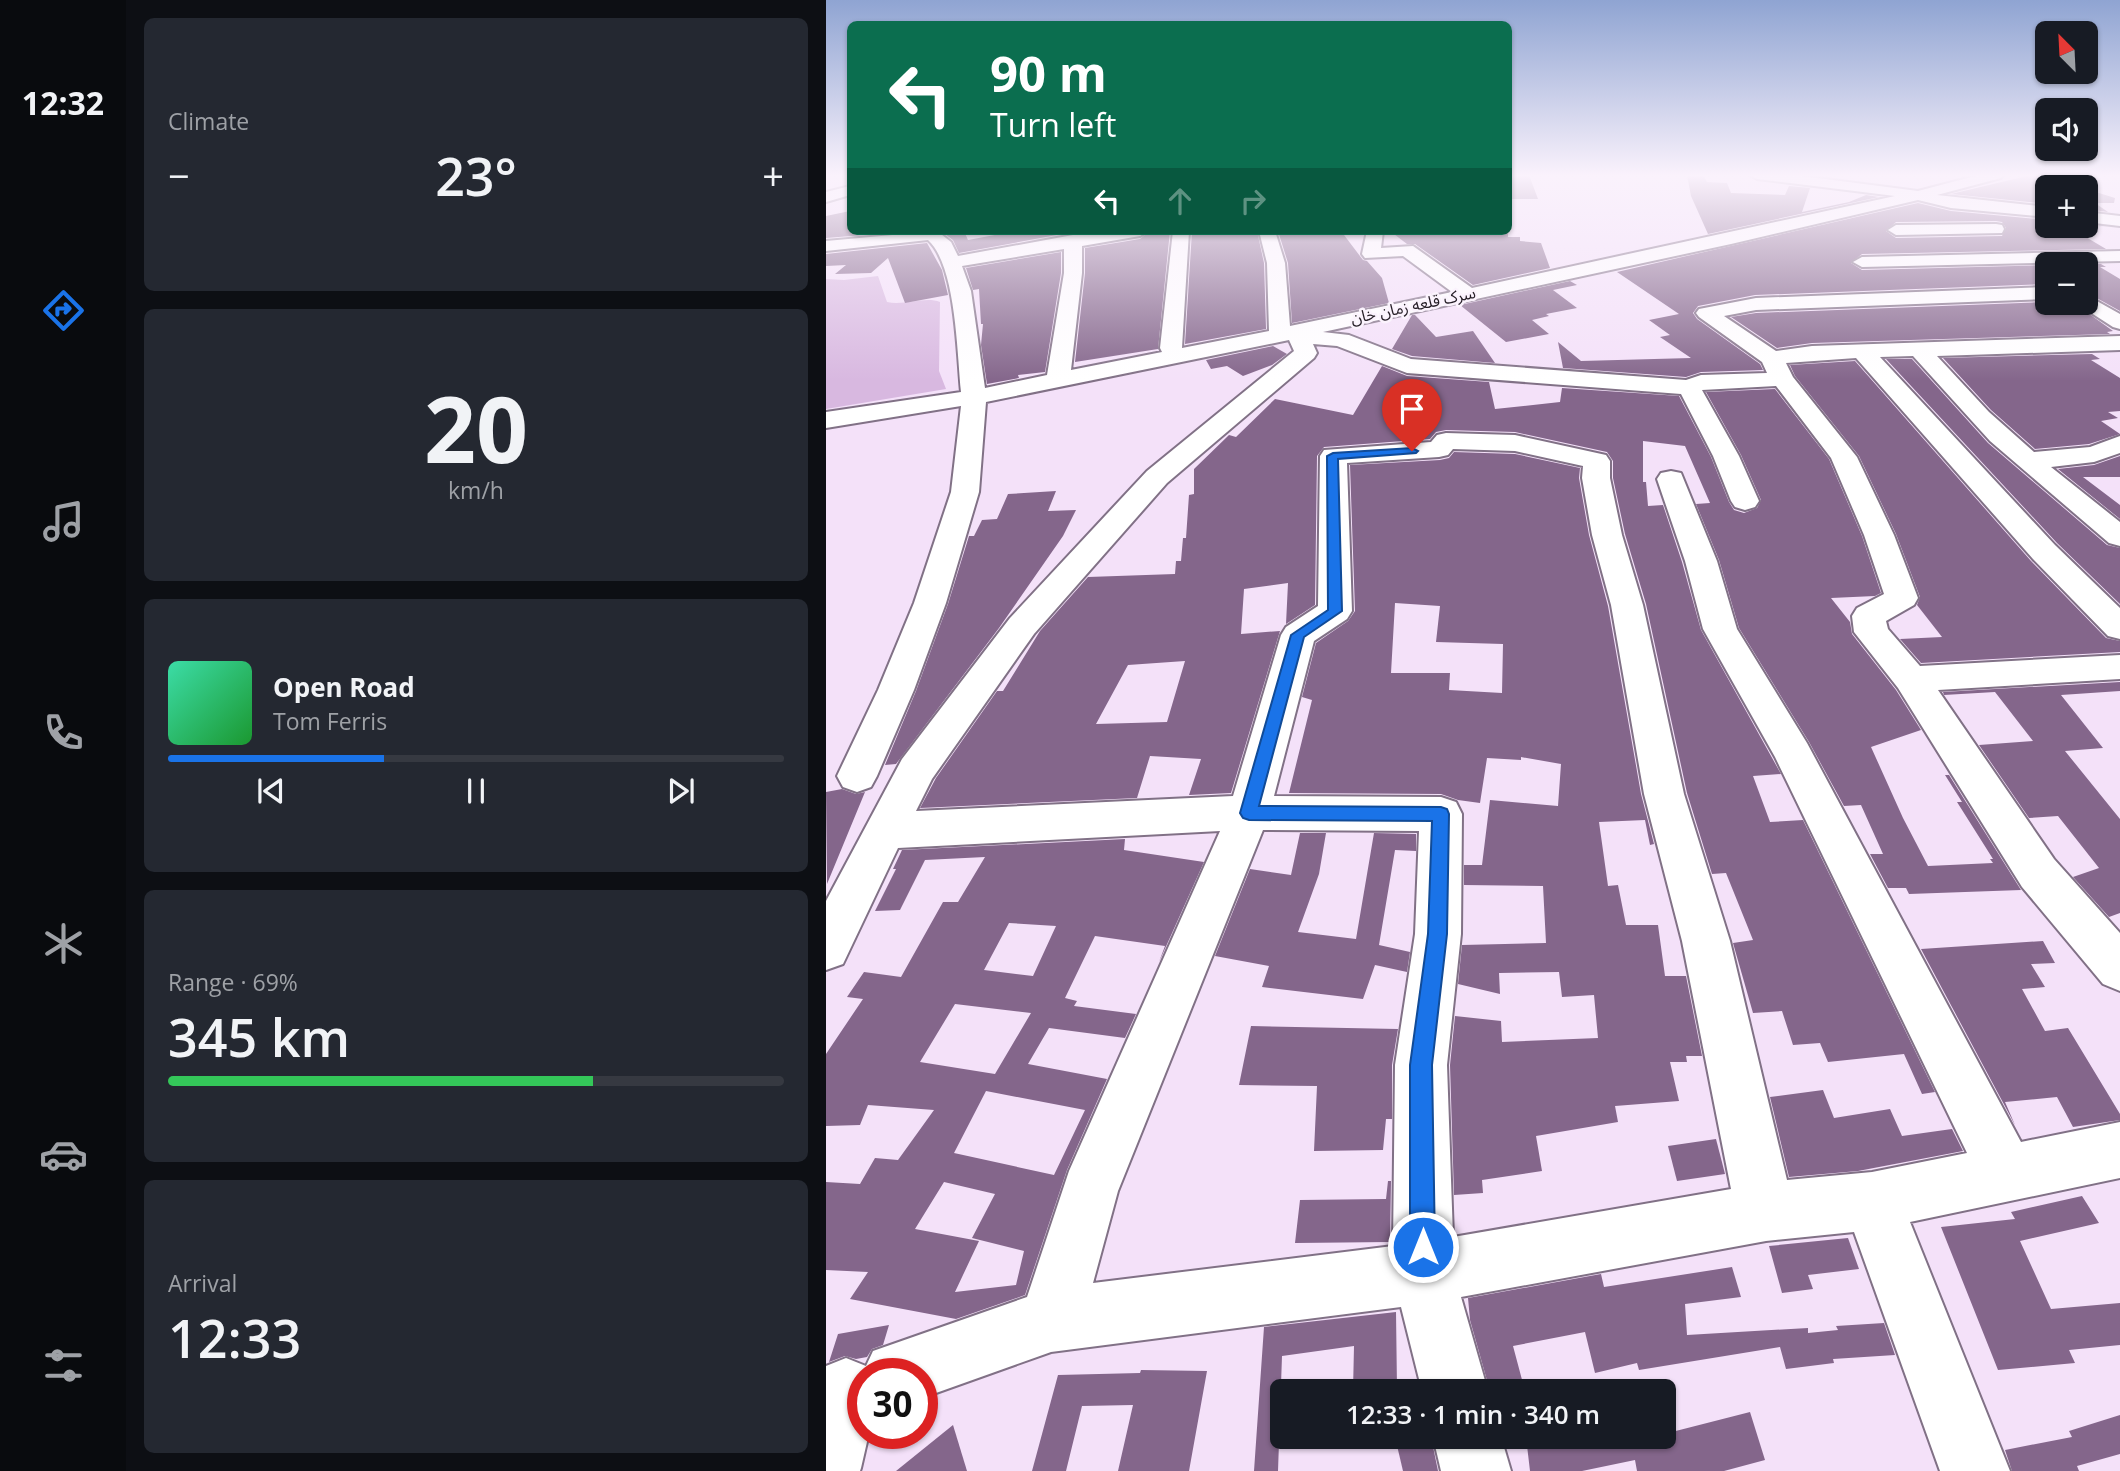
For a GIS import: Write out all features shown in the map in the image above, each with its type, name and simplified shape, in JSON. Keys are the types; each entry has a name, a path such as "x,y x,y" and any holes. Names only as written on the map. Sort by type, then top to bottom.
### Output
{"street":[{"path":"826,246 918,244"},
{"path":"842,778 896,690 930,603 965,492 974,397 961,291 943,244"},
{"path":"1058,379 1073,273 1073,244"},
{"path":"1175,356 1171,348 1180,244"},
{"path":"826,948 916,770 1022,626 1157,477 1306,353 1291,335 1271,244"},
{"path":"1373,244 1371,254 1407,250 1467,294"},
{"name":"سرک قلعه زمان خان","path":"826,421 974,397 1291,335 1467,294 1709,244"},
{"path":"2004,244 2035,266"},
{"path":"1862,262 2025,259 2120,252"},
{"path":"2035,293 1756,304 1706,313 1777,369 1844,457 1880,535 1902,597 1869,616 1871,632 1911,679 2038,873 2120,968"},
{"path":"2098,309 2120,323"},
{"path":"1291,335 1341,340 1407,366 1689,387 1700,382 1863,352 2117,345"},
{"path":"1919,350 1941,370 1962,398 2029,461 2120,537"},
{"path":"1863,352 2044,552 2120,628"},
{"path":"1689,387 1726,457 1745,501"},
{"path":"1051,1320 1089,1192 1249,813 1298,635 1335,611 1333,456 1439,449 1446,441 1515,443 1597,461 1596,478 1607,535 1627,605 1664,794 1706,941 1740,1105 1766,1212"},
{"path":"2029,461 2094,454 2120,444"},
{"path":"1671,479 1701,561 1720,629 1793,754 2007,1173"},
{"path":"1911,679 2120,667"},
{"path":"842,778 916,770"},
{"path":"886,831 1035,821 1249,813 1441,814 1438,934 1421,1065 1423,1273 1452,1379"},
{"path":"938,1359 1051,1320 1423,1273 1766,1212 1872,1201 2120,1150"},
{"path":"1872,1201 1975,1471"},
{"path":"826,1468 847,1414"},
{"path":"1470,1449 1476,1471"}],"shaded area":[{"path":"878,276 887,302 940,302 939,371 946,389 826,409 826,279"}],"building":[{"path":"927,244 942,270 948,295 905,303 888,258 871,273 835,274 846,265 826,266 826,254"},
{"path":"955,244 1010,244 959,253"},
{"path":"1112,244 1169,244 1158,349 1075,362 1085,273 1085,248"},
{"path":"1191,244 1260,244 1264,263 1266,329 1185,344"},
{"path":"1282,244 1351,244 1382,278 1389,303 1292,323 1288,263"},
{"path":"1407,244 1541,244 1550,268 1473,285 1415,244"},
{"path":"1741,244 2097,244 2106,249 1862,254 1851,263 1862,270 2035,265 2035,284 1755,295 1698,306 1693,313 1697,319 1760,364 1763,370 1701,372 1686,377 1563,368 1558,342 1581,361 1691,358 1660,337 1670,335 1649,320 1679,314 1617,272"},
{"path":"1061,252 1061,273 1045,372 1018,375 1019,378 987,384 981,345 983,324 979,289 973,290 966,268"},
{"path":"2098,264 2120,279 2120,311 2098,299"},
{"path":"1570,281 1577,285 1553,290 1577,308 1546,314 1549,316 1532,320 1549,334 1506,342 1460,305"},
{"path":"2035,302 2035,315 2091,315 2113,331 2107,332 2110,334 1812,343 1777,348 1731,317 1756,313"},
{"path":"1412,315 1436,337 1473,331 1495,363 1412,356 1392,349"},
{"path":"1273,346 1287,354 1272,365 1243,376 1227,366 1211,369 1206,360"},
{"path":"2092,354 2100,359 2091,360 2120,378 2120,411 2108,412 2118,418 2101,421 2120,434 2089,444 2035,449 1991,410 1943,358"},
{"path":"1886,359 1912,359 1988,443 2107,545 2120,548 2120,604 2057,543"},
{"path":"1855,361 2031,561 2106,638 2120,641 2120,652 1921,663 1900,639 1942,637 1917,605 1920,597 1896,534 1859,456 1795,376 1790,365"},
{"path":"1382,366 1407,376 1489,382 1495,409 1560,402 1562,388 1679,396 1711,457 1729,502 1734,510 1744,513 1757,508 1761,500 1741,455 1706,392 1775,389 1829,459 1862,536 1881,593 1875,596 1831,598 1850,622 1852,634 1896,690 1921,730 1871,747 1903,818 1928,866 1993,863 1957,802 1962,802 1945,775 1949,775 2021,890 1909,894 1906,888 1888,888 1870,854 1883,854 1861,805 1844,806 1809,742 1739,628 1719,560 1696,504 1710,503 1685,446 1643,441 1643,482 1646,482 1648,506 1663,505 1701,630 1781,774 1753,776 1770,822 1803,820 1935,1092 1922,1094 1904,1054 1828,1062 1820,1043 1793,1045 1782,1011 1753,1013 1733,943 1753,940 1726,873 1712,874 1687,793 1646,604 1625,534 1613,478 1613,461 1607,452 1515,432 1446,430 1436,432 1430,439 1324,447 1317,456 1315,605 1286,624 1288,583 1244,589 1241,634 1280,631 1231,793 1189,795 1201,759 1150,756 1137,798 920,808 936,778 997,691 1003,691 1040,631 1088,577 1175,574 1176,561 1181,561 1183,538 1186,538 1189,495 1194,494 1194,469 1229,435 1236,437 1275,399 1353,415","holes":["1185,661 1167,722 1096,724 1128,665"]},
{"path":"1454,452 1515,454 1580,468 1579,478 1589,535 1608,606 1641,794 1654,844 1650,845 1645,820 1599,822 1608,886 1618,885 1626,925 1658,925 1665,976 1686,976 1702,1056 1686,1056 1687,1062 1670,1062 1679,1101 1615,1106 1618,1122 1536,1136 1542,1171 1482,1180 1483,1193 1454,1195 1450,1065 1455,1016 1501,1021 1502,1042 1598,1038 1594,995 1562,997 1559,972 1499,973 1500,994 1458,984 1462,945 1546,943 1543,886 1464,885 1464,865 1482,865 1490,800 1558,806 1561,764 1521,757 1521,760 1487,758 1480,803 1441,794 1289,793 1312,700 1302,697 1316,643 1348,621 1355,611 1350,465 1449,458","holes":["1395,603 1440,606 1436,642 1503,644 1502,693 1449,690 1450,673 1391,673"]},
{"path":"2120,456 2120,477 2083,477 2120,505 2120,519 2058,469 2094,465"},
{"path":"1056,491 1048,511 1076,510 1063,536 999,628 896,764 885,765 948,604 969,536 974,536 982,520 997,519 1008,494"},
{"path":"2120,682 2120,691 2061,695 2103,748 2065,751 2120,819 2120,913 2109,917 2073,877 2099,868 2058,816 2029,818 1979,745 2033,741 1995,692 1944,695 1943,692"},
{"path":"842,789 856,794 865,792 827,884 826,792"},
{"path":"1300,833 1326,833 1319,874 1298,932 1356,939 1374,833 1416,834 1416,851 1395,850 1379,945 1410,952 1407,972 1375,965 1363,999 1262,987 1269,966 1215,956 1250,869 1291,875"},
{"path":"1125,839 1124,850 1204,862 1159,962 1165,946 1095,936 1065,998 1077,1001 1074,1006 1136,1014 1125,1038 1049,1028 1028,1064 1107,1079 1067,1170 1025,1295 956,1319 850,1299 868,1272 826,1270 826,1182 860,1184 875,1158 898,1160 934,1110 868,1105 860,1125 826,1126 826,1054 863,999 847,997 864,972 901,977 943,902 958,902 985,857 925,860 900,910 875,911 896,869 893,869 902,850","holes":["1009,923 1056,926 1033,976 984,970","955,1004 1031,1013 995,1074 920,1062","986,1091 1085,1110 1054,1175 954,1153","944,1182 995,1194 972,1238 1024,1251 1016,1285 955,1292 979,1241 915,1229"]},
{"path":"2043,941 2055,963 2031,964 2045,987 2022,989 2045,1031 2068,1028 2120,1114 2120,1120 2073,1127 2057,1097 2005,1102 2015,1125 1921,949"},
{"path":"1251,1026 1398,1029 1392,1065 1392,1119 1386,1119 1383,1150 1314,1151 1317,1086 1239,1085"},
{"path":"1823,1090 1834,1118 1890,1109 1902,1136 1952,1129 1963,1151 1858,1171 1789,1177 1770,1097"},
{"path":"1716,1139 1725,1174 1677,1181 1668,1146"},
{"path":"1388,1181 1391,1181 1390,1242 1295,1243 1300,1200 1386,1199"},
{"path":"2082,1196 2099,1223 2020,1241 2051,1309 2120,1303 2120,1345 2069,1350 2075,1363 1998,1370 1941,1227 2015,1219 2011,1212"},
{"path":"1848,1238 1859,1269 1808,1275 1813,1289 1782,1293 1769,1246"},
{"path":"1732,1267 1741,1297 1685,1304 1687,1335 1808,1328 1808,1333 1838,1330 1836,1326 1884,1323 1895,1355 1833,1359 1834,1363 1786,1369 1780,1347 1639,1370 1637,1363 1595,1373 1585,1332 1513,1346 1522,1379 1487,1379 1470,1320 1468,1298 1601,1274 1604,1287"},
{"path":"1396,1312 1397,1379 1353,1379 1354,1346 1282,1356 1281,1379 1270,1379 1270,1449 1279,1449 1278,1471 1254,1471 1264,1327"},
{"path":"889,1325 883,1345 872,1349 867,1357 845,1356 829,1362 838,1334"},
{"path":"1141,1370 1207,1371 1189,1471 1118,1471 1133,1405 1082,1406 1066,1471 1032,1471 1058,1375 1140,1373"},
{"path":"1750,1412 1765,1460 1724,1471 1637,1471 1635,1460 1582,1471 1530,1471 1527,1449 1676,1449 1676,1431"},
{"path":"2120,1415 2120,1454 2077,1466 2079,1471 2012,1471 2005,1450 2072,1437 2069,1431"},
{"path":"953,1425 967,1471 896,1471 923,1449 938,1449 938,1437"},
{"path":"1398,1449 1433,1449 1438,1471 1403,1471"}],"route":[{"path":"1412,451 1333,456 1335,611 1298,635 1249,813 1441,814 1438,934 1421,1065 1423,1247"}]}
